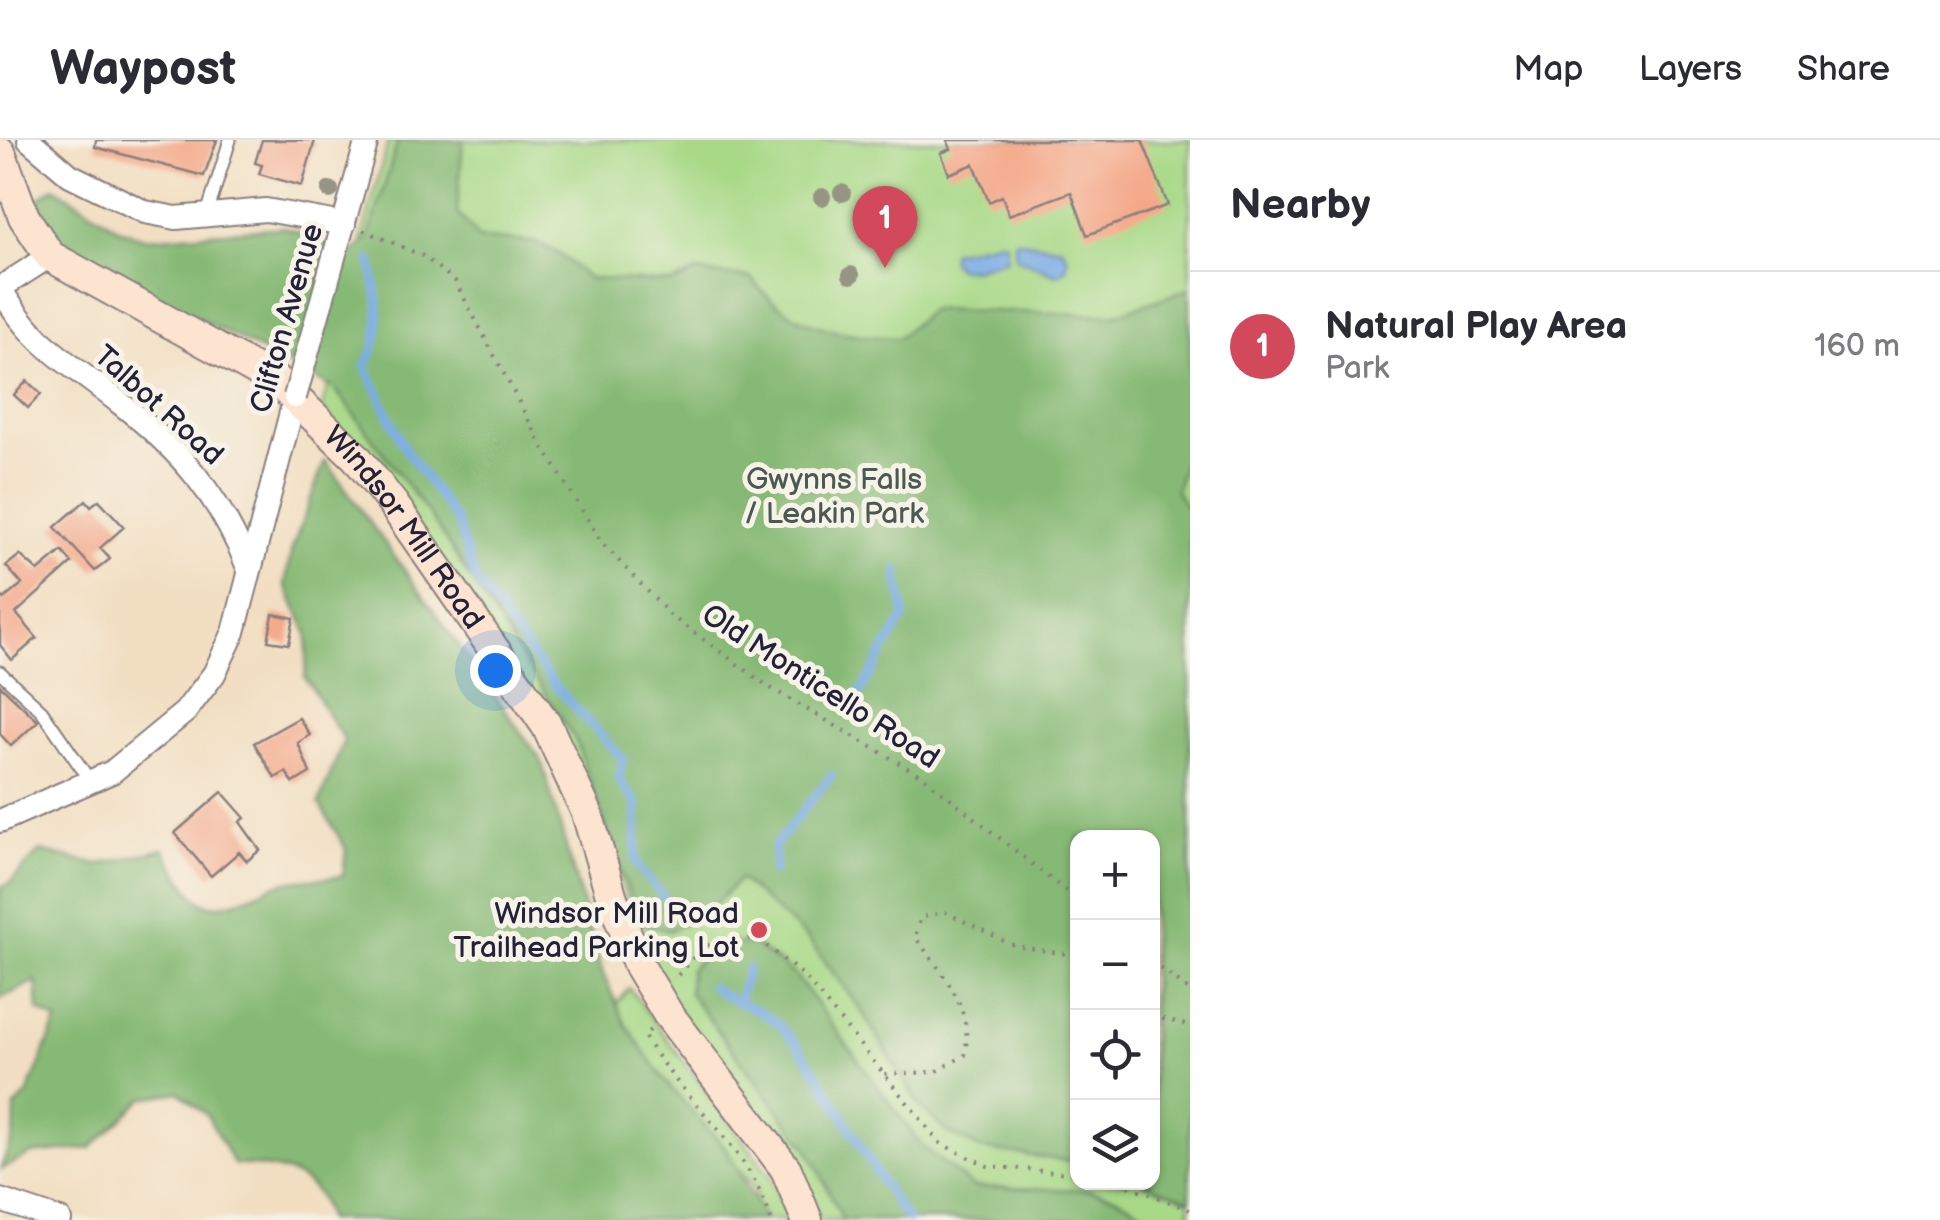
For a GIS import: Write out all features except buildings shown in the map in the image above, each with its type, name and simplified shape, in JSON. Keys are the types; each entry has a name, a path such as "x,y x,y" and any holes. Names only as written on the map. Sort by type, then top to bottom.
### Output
{"main road":[{"name":"Windsor Mill Road","path":"0,152 24,217 50,256 242,358 279,383 356,458 393,504 547,726 587,813 612,898 640,966 668,1014 786,1168 808,1220"}],"street":[{"path":"28,140 70,176 110,199 176,218 293,211 341,231"},
{"name":"Clifton Avenue","path":"249,570 368,140"},
{"path":"0,288 50,256"},
{"name":"Talbot Road","path":"0,288 32,336 121,404 202,480 232,524 249,570"},
{"path":"0,821 91,782 157,737 204,686 234,632 249,570"},
{"path":"0,1200 60,1220"}],"lane":[{"path":"207,214 230,140"},
{"path":"0,672 42,712 91,782"}],"path":[{"name":"Old Monticello Road","path":"341,231 423,256 455,281 539,440 602,543 671,616 769,687 925,778 1070,895"},
{"path":"884,1074 936,1072 964,1055 969,1034 950,983 915,937 921,916 944,912 1015,946 1070,955"},
{"path":"678,984 678,975 702,949 738,936 758,940 800,967 940,1144 988,1166 1070,1173"},
{"path":"1160,968 1190,991"},
{"path":"1160,1018 1190,1026"},
{"path":"1140,1190 1190,1210"}],"green space":[{"name":"Gwynns Falls / Leakin Park","path":"389,140 1190,140 1190,1220 821,1220 673,1004 633,922 597,803 322,407 370,248 361,239"},
{"name":"Gwynns Falls / Leakin Park","path":"398,140 463,140 457,212 479,239 538,244 560,255 587,278 672,283 697,272 751,278 782,308 836,331 898,338 931,309 1113,315 1190,289 1190,440 1176,491 1190,513 1190,1200 1160,1189 1160,830 1070,830 1070,1161 980,1149 945,1131 920,1106 861,1010 808,939 740,879 705,914 669,931 640,924 576,741 430,516 335,389 63,248 37,200 54,187 121,230 145,238 285,227 352,253 368,239"},
{"path":"325,460 541,760 603,974 626,1025 666,1082 727,1150 765,1220 327,1220 322,1203 305,1181 280,1170 234,1164 206,1114 179,1092 144,1098 91,1148 32,1154 0,1170 14,1135 15,1107 27,1095 57,1021 38,1010 36,981 0,999 0,887 9,884 40,851 98,865 164,849 197,898 217,905 281,883 343,876 346,849 319,803 344,740 305,677 308,634 285,584 291,552"},
{"path":"732,944 754,944 795,975 922,1146 973,1187 1088,1190 1116,1197 1157,1220 843,1220 808,1149 689,993 690,969 707,954"},
{"path":"629,988 770,1176 790,1220 739,1220 755,1205 756,1189 600,1024"}],"water":[{"path":"1015,240 1062,248 1068,258 1066,269 1057,275 1016,258"},
{"path":"1006,243 1006,259 972,269 958,268 951,261 951,252"}],"waterway":[{"path":"371,260 378,328 365,365 405,449 457,522 475,579 555,686 623,759 619,780 637,804 636,864 671,906"},
{"path":"855,701 905,616 897,570"},
{"path":"774,872 775,845 832,775"},
{"path":"737,1003 748,968"},
{"path":"712,987 766,1015 791,1038 908,1220"}],"place":[{"name":"Natural Play Area","path":"885,268"},
{"name":"Windsor Mill Road Trailhead Parking Lot","path":"759,930"}]}
